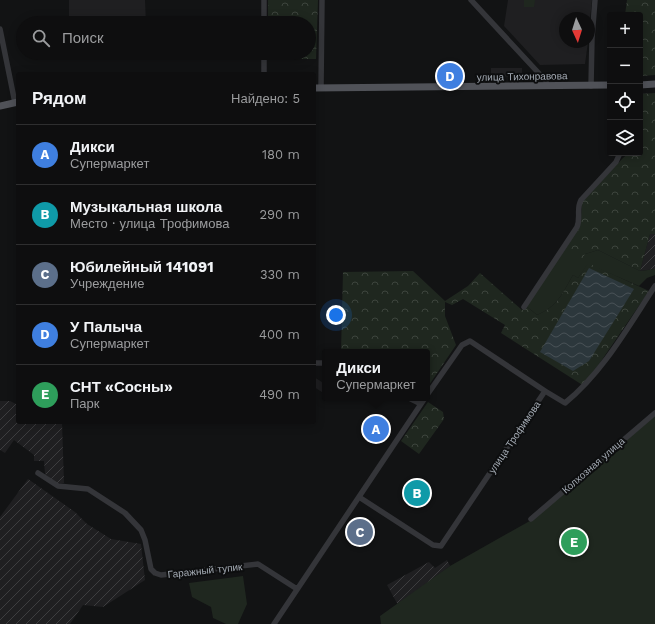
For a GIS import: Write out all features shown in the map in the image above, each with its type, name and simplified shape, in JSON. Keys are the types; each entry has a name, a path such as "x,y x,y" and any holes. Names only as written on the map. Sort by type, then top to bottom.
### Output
{"main road":[{"path":"643,85 655,84"},
{"name":"улица Тихонравова","path":"318,88 607,86"},
{"path":"0,106 16,102"}],"street":[{"path":"264,0 264,16"},
{"path":"318,88 321,75 322,0"},
{"path":"471,0 546,81 547,86"},
{"path":"591,86 592,38 595,0"},
{"path":"0,29 16,102"},
{"path":"264,60 264,72"},
{"path":"524,308 577,227 579,222 578,205 581,200 616,162 619,156"},
{"name":"улица Трофимова","path":"358,497 433,545 440,546 545,391 565,403 584,388 609,355 655,286"},
{"path":"430,391 463,344 470,341 545,391"},
{"path":"415,401 421,404"},
{"path":"274,624 423,401"},
{"name":"Колхозная улица","path":"531,519 655,413"},
{"name":"Гаражный тупик","path":"38,473 58,486 88,489 125,513 141,530 146,540 151,569 155,574 161,575 258,564 297,589"}],"shaded area":[{"path":"69,0 145,0 146,16 69,16"},
{"path":"508,0 592,0 591,12 559,12 559,48 587,48 585,64 540,65 504,26"},
{"path":"491,68 522,68 522,76 491,77"},
{"path":"650,234 655,234 655,269 640,271"},
{"path":"316,378 322,382 322,392 316,388"},
{"path":"0,401 10,401 16,404 16,424 62,424 64,483 56,483 45,474 44,461 34,461 34,455 14,440 5,453 0,450"},
{"path":"28,479 75,512 87,524 111,539 141,544 145,580 103,607 83,605 70,624 0,624 0,517"},
{"path":"447,560 450,566 398,605 387,585 429,562 435,568"}],"green space":[{"path":"268,0 318,0 316,59 316,16 268,16"},
{"path":"524,0 535,0 534,7 524,7"},
{"path":"627,0 655,0 655,75 643,76 643,12 625,12"},
{"path":"655,93 655,234 650,234 640,271 598,250 585,254 581,261 563,250 581,221 582,202 625,156 643,156 643,94"},
{"path":"563,250 585,254 598,250 640,271 655,269 655,275 647,278 639,286 588,264 578,278 573,275 559,299 550,308 537,315 526,306"},
{"path":"588,263 649,291 584,386 501,333 505,325 463,299 452,305 445,302 445,316 456,345 430,384 430,349 341,349 343,272 413,271 445,301 468,286 480,273 522,310 526,306 537,315 550,308 559,299 573,275 578,278"},
{"path":"428,402 443,412 444,419 419,454 401,441"},
{"path":"655,416 655,624 381,624 380,616 450,566 535,518"},
{"path":"243,576 247,604 238,624 226,624 213,618 211,607 192,597 189,583"}],"water":[{"path":"589,268 634,289 589,361 573,371 540,352"}],"place":[{"name":"У Палыча","path":"450,76"},
{"name":"Дикси","path":"376,429"},
{"name":"Музыкальная школа","path":"417,493"},
{"name":"Юбилейный 141091","path":"360,532"},
{"name":"СНТ «Сосны»","path":"574,542"}]}
